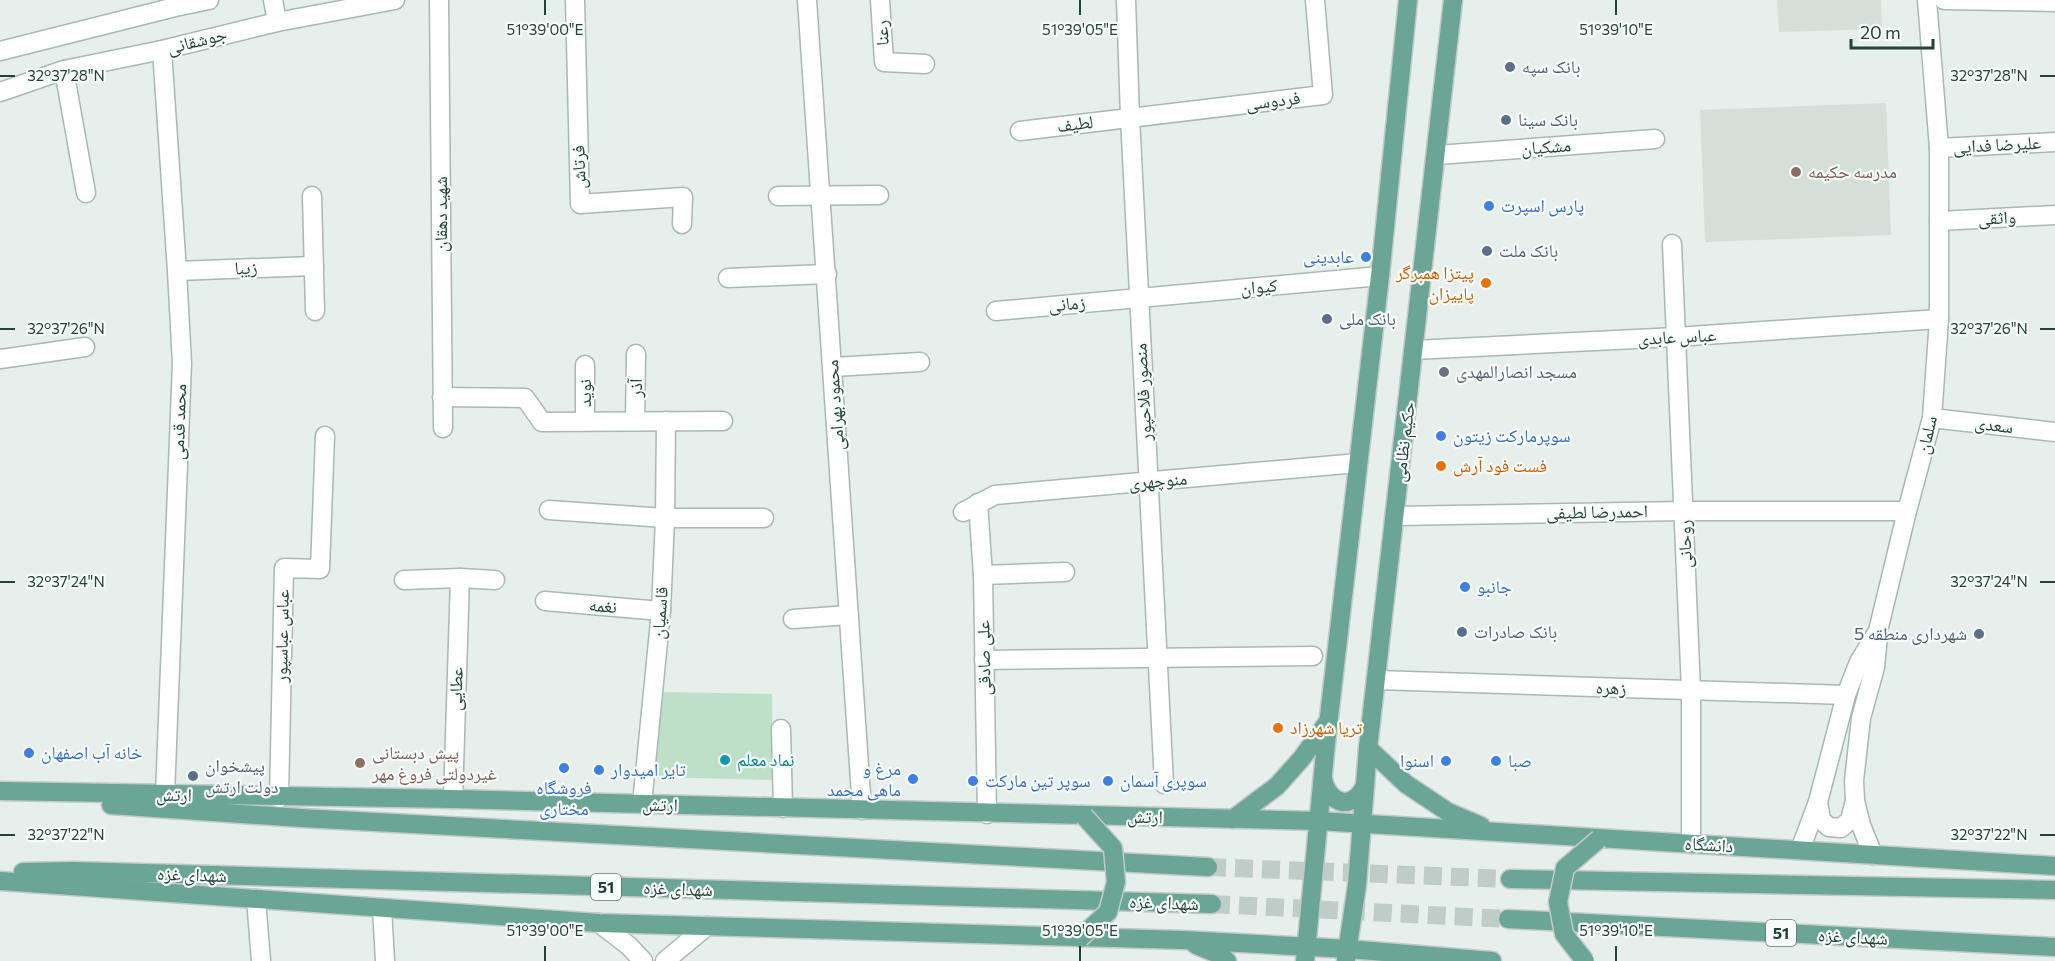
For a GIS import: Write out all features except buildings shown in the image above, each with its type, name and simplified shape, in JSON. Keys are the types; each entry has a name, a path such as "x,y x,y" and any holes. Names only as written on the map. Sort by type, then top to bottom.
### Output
{"main road":[{"path":"1306,954 1329,721 1324,656 1358,463 1408,0"},
{"name":"حکیم نظامی","path":"1347,955 1357,885 1368,748 1453,0"},
{"path":"1233,819 1277,786 1302,758 1329,721"},
{"path":"1368,748 1406,784 1448,812 1496,832"},
{"path":"1323,779 1325,790 1332,798 1341,802 1352,801 1360,795 1365,786"},
{"name":"ارتش","path":"0,791 642,804 1362,823"},
{"path":"0,798 301,818 1208,867"},
{"path":"1080,938 1108,912 1116,882 1113,848 1084,816"},
{"name":"دانشگاه","path":"1362,823 2055,866"},
{"path":"1585,961 1564,934 1558,902 1565,868 1599,839"},
{"name":"شهدای غزه","path":"0,872 74,871 1212,904"},
{"path":"1510,879 2055,890"},
{"path":"0,881 598,923 1183,940 1306,954 1492,961"},
{"name":"شهدای غزه","path":"1508,919 2055,947"},
{"path":"1183,940 1218,954 1227,961"}],"street":[{"name":"جوشقانی","path":"0,51 175,3 209,0"},
{"path":"273,0 277,22"},
{"name":"جوشقانی","path":"0,92 64,70 162,50 277,22 395,0"},
{"name":"شهید دهقان","path":"440,0 443,428"},
{"name":"فرتاش","path":"575,0 580,204 683,197 682,224"},
{"name":"محمود بهرامی","path":"807,0 862,810"},
{"name":"رعنا","path":"880,0 884,62 925,63"},
{"name":"منصور فلاحپور","path":"1126,0 1138,298 1164,784"},
{"name":"فردوسی","path":"1130,117 1323,95 1315,0"},
{"name":"سلمان","path":"1800,850 1818,802 1846,695 1859,662 1878,631 1932,418 1939,319 1939,148 1927,0"},
{"path":"1944,0 2055,2"},
{"name":"محمد قدمی","path":"162,50 182,363 165,795"},
{"path":"64,70 86,193"},
{"name":"لطیف","path":"1020,131 1130,117"},
{"name":"مشکیان","path":"1437,155 1654,139"},
{"name":"علیرضا فدایی","path":"1939,148 2055,142"},
{"path":"778,196 879,195"},
{"path":"312,196 315,311"},
{"name":"واثقی","path":"1939,221 2055,214"},
{"name":"روحانی","path":"1672,244 1691,690 1691,844"},
{"name":"زیبا","path":"177,271 314,266"},
{"path":"728,278 827,274"},
{"name":"کیوان","path":"1138,298 1380,276"},
{"name":"زمانی","path":"996,311 1138,298"},
{"name":"عباس عابدی","path":"1414,350 1676,337 1939,319"},
{"path":"0,359 85,347"},
{"name":"آذر","path":"635,422 636,354"},
{"path":"833,367 920,362"},
{"name":"نوید","path":"585,365 585,422"},
{"path":"442,397 525,398 542,422 723,421"},
{"name":"سعدی","path":"1932,418 2055,432"},
{"name":"قاسمیان","path":"642,804 661,611 666,421"},
{"name":"عباس عباسپور","path":"279,798 284,568 320,569 325,436"},
{"name":"منوچهری","path":"970,508 995,495 1358,463"},
{"name":"علی صادقی","path":"970,508 983,575 987,814"},
{"path":"549,510 665,518 764,518"},
{"name":"احمدرضا لطیفی","path":"1396,516 1683,511 1907,511"},
{"path":"983,575 1065,572"},
{"path":"404,580 460,578 495,580"},
{"name":"عطایی","path":"453,800 460,578"},
{"name":"نغمه","path":"545,601 661,611"},
{"path":"793,619 849,615"},
{"path":"1873,855 1861,825 1855,801 1854,781 1861,718 1875,667 1878,631"},
{"path":"984,660 1324,656"},
{"name":"زهره","path":"1377,680 1846,695"},
{"path":"781,729 783,808"},
{"path":"1818,802 1821,820 1829,827 1841,828 1850,820 1855,801"},
{"path":"256,899 261,961"},
{"path":"382,908 385,961"},
{"path":"598,923 629,946 643,961"},
{"path":"665,961 707,926"}],"shaded area":[{"path":"1777,0 1881,0 1882,29 1779,32"},
{"name":"مدرسه حکیمه","path":"1886,103 1891,235 1705,242 1700,110"}],"green space":[{"path":"659,692 772,694 773,780 652,777"}],"tunnel":[{"path":"1208,867 1510,879"},
{"path":"1212,904 1508,919"}],"place":[{"name":"بانک سپه","path":"1510,67"},
{"name":"بانک سینا","path":"1506,120"},
{"name":"مدرسه حکیمه","path":"1796,172"},
{"name":"پارس اسپرت","path":"1489,206"},
{"name":"بانک ملت","path":"1487,251"},
{"name":"عابدینی","path":"1366,257"},
{"name":"پیتزا همبرگر پاییزان","path":"1486,283"},
{"name":"بانک ملی","path":"1327,319"},
{"name":"مسجد انصارالمهدی","path":"1444,372"},
{"name":"سوپرمارکت زیتون","path":"1441,436"},
{"name":"فست فود آرش","path":"1441,466"},
{"name":"جانبو","path":"1465,587"},
{"name":"بانک صادرات","path":"1462,632"},
{"name":"شهرداری منطقه 5","path":"1979,634"},
{"name":"تریا شهرزاد","path":"1278,728"},
{"name":"خانه آب اصفهان","path":"29,753"},
{"name":"نماد معلم","path":"725,760"},
{"name":"اسنوا","path":"1446,761"},
{"name":"صبا","path":"1496,761"},
{"name":"پیش دبستانی غیردولتی فروغ مهر","path":"360,763"},
{"name":"فروشگاه مختاری","path":"564,768"},
{"name":"تایر امیدوار","path":"599,770"},
{"name":"پیشخوان دولت ارتش","path":"193,776"},
{"name":"مرغ و ماهی محمد","path":"913,779"},
{"name":"سوپر تین مارکت","path":"973,781"},
{"name":"سوپری آسمان","path":"1108,781"}]}
